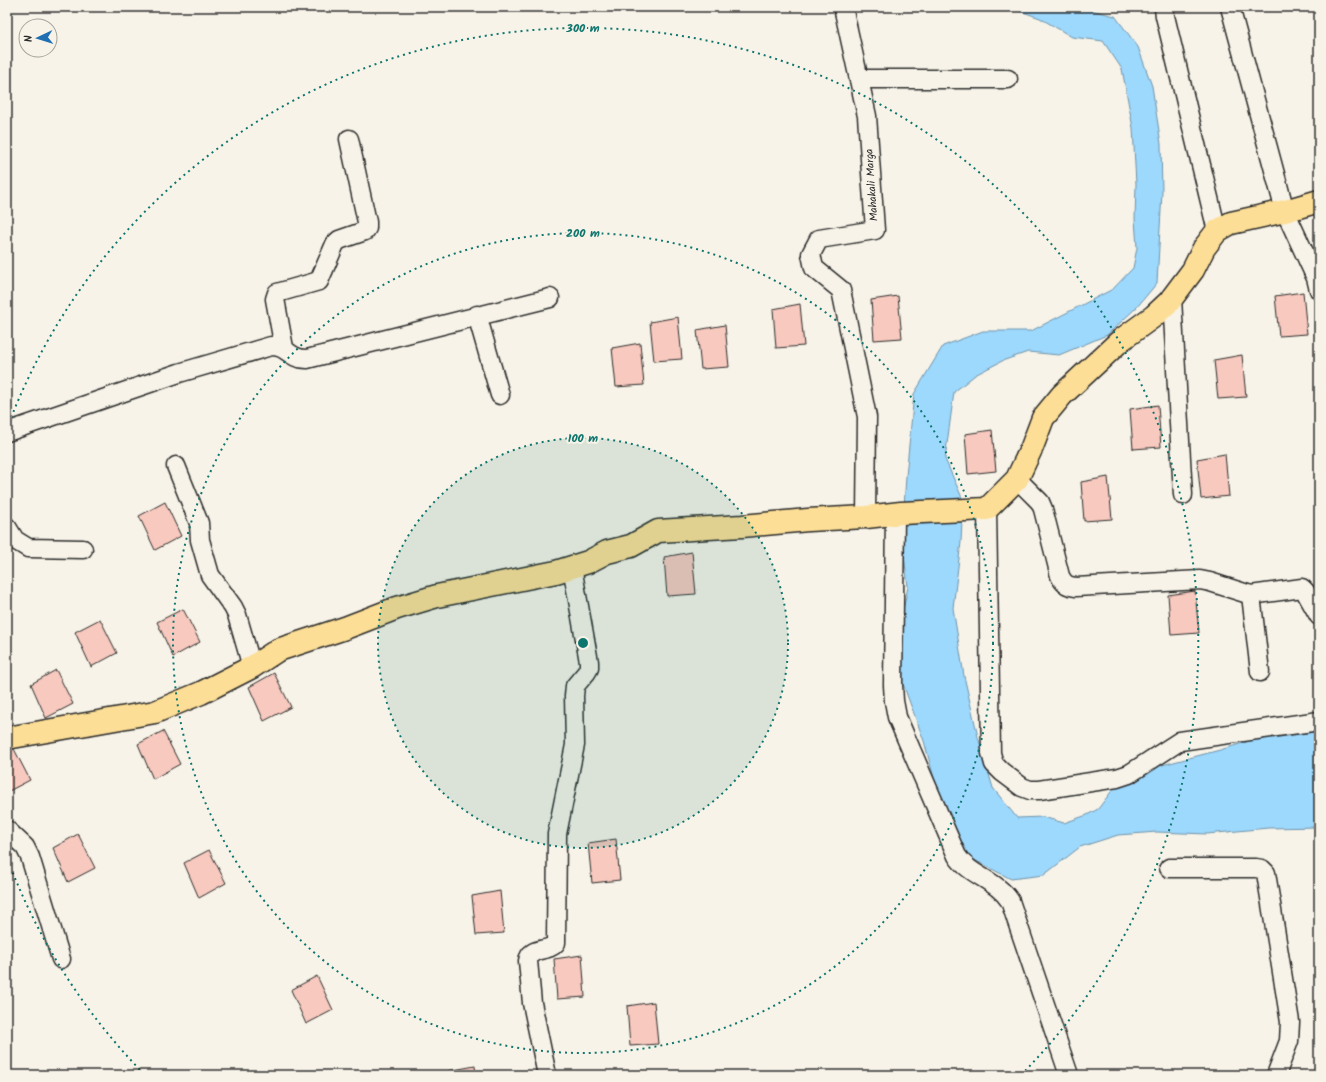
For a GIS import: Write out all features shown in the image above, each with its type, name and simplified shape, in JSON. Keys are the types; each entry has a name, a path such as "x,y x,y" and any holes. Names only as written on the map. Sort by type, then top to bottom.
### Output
{"main road":[{"path":"7,738 155,712 201,693 252,667 278,650 345,628 397,608 437,596 556,572 588,562 607,552 631,546 658,531 978,509 1017,479 1032,447 1042,418 1052,406 1121,340 1154,316 1172,298 1193,270 1204,248 1217,231 1231,223 1285,211 1319,201"}],"street":[{"name":"Mahakali Marga","path":"843,7 867,116 875,230 819,239 811,254 814,268 841,290 866,417 866,517"},
{"path":"1166,7 1164,9 1165,16 1217,231"},
{"path":"1230,7 1285,211 1316,278 1319,290"},
{"path":"859,79 1008,79"},
{"path":"284,348 275,300 277,293 319,281 335,244 339,240 365,231 367,228 349,139"},
{"path":"7,432 179,373 271,346 279,346 284,348 293,357 307,359 477,315 550,298"},
{"path":"1172,298 1183,495"},
{"path":"477,315 500,395"},
{"path":"176,466 199,522 200,540 210,575 237,615 252,667"},
{"path":"1017,479 1040,502 1047,518 1060,576 1064,584 1076,587 1200,580 1251,595 1302,588 1319,616"},
{"path":"978,509 990,753 994,764 1022,787 1030,790 1040,790 1117,778 1129,774 1180,742 1319,721"},
{"path":"898,514 893,685 897,717 957,856 965,867 999,888 1006,894 1010,901 1069,1075"},
{"path":"7,527 15,540 28,548 83,549"},
{"path":"547,1075 532,1003 528,961 532,952 553,947 556,943 557,834 575,745 575,686 589,668 572,567"},
{"path":"1251,595 1260,672"},
{"path":"7,830 25,847 30,857 60,959"},
{"path":"1169,868 1256,868 1266,873 1290,1022 1289,1041 1276,1075"}],"water":[{"path":"1009,7 1079,7 1115,16 1138,47 1152,86 1161,144 1162,192 1157,283 1137,307 1107,335 1059,355 1028,352 1002,361 975,375 954,392 945,459 963,500 961,542 953,608 964,676 978,737 993,788 1017,818 1043,817 1064,823 1087,815 1098,809 1117,784 1143,770 1220,750 1266,736 1319,732 1319,827 1268,828 1207,834 1157,832 1118,835 1080,847 1044,875 1011,879 965,855 940,800 924,741 903,684 896,642 908,587 902,539 906,476 914,394 943,346 983,331 1031,331 1113,289 1133,268 1137,248 1133,128 1122,69 1103,41 1072,37 1040,18"}],"building":[{"path":"1303,292 1307,334 1279,336 1275,296"},
{"path":"898,296 902,338 874,340 871,300"},
{"path":"800,304 804,346 776,348 773,309"},
{"path":"678,317 682,359 654,361 650,322"},
{"path":"725,325 729,367 701,369 697,330"},
{"path":"640,343 644,385 616,387 612,348"},
{"path":"1242,355 1246,397 1218,399 1214,360"},
{"path":"1158,405 1161,447 1133,449 1130,409"},
{"path":"992,430 996,471 968,474 965,434"},
{"path":"1225,454 1229,496 1201,499 1197,459"},
{"path":"1108,477 1112,519 1084,521 1081,482"},
{"path":"165,502 181,536 155,550 139,516"},
{"path":"692,552 696,594 667,596 664,557"},
{"path":"1195,591 1199,633 1171,635 1168,595"},
{"path":"183,609 200,642 173,657 157,622"},
{"path":"100,619 117,653 91,667 75,632"},
{"path":"56,670 73,704 46,718 31,684"},
{"path":"274,673 291,707 264,721 249,687"},
{"path":"163,731 180,764 153,779 138,744"},
{"path":"13,747 30,780 7,792 7,750"},
{"path":"78,834 95,868 68,882 53,848"},
{"path":"616,839 620,880 592,883 588,843"},
{"path":"209,850 226,883 199,898 184,863"},
{"path":"500,891 504,933 476,935 472,896"},
{"path":"582,955 585,997 557,999 554,959"},
{"path":"317,976 333,1010 306,1024 291,990"},
{"path":"654,1002 658,1044 630,1046 627,1006"},
{"path":"475,1066 476,1075 448,1075 448,1071"}]}
